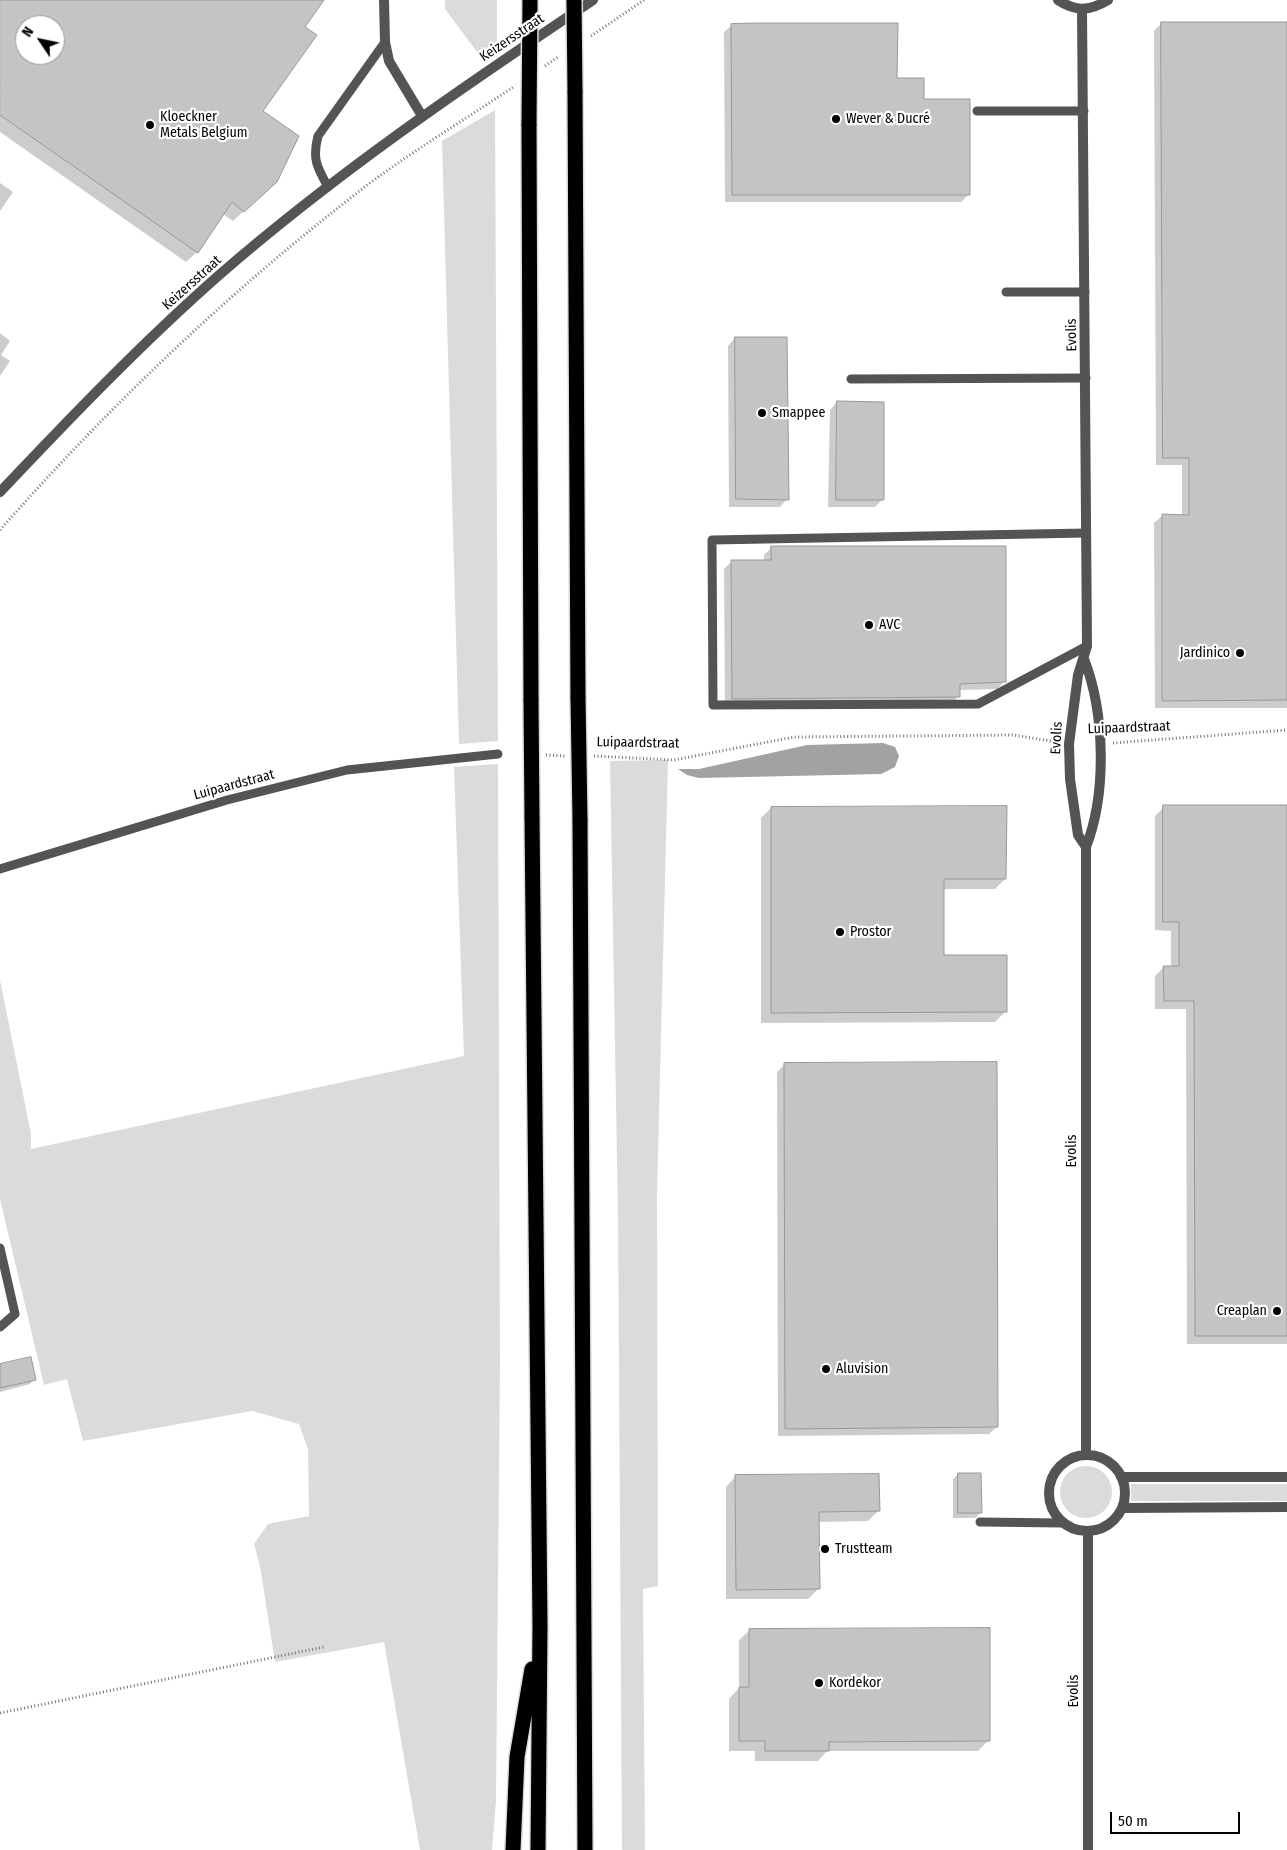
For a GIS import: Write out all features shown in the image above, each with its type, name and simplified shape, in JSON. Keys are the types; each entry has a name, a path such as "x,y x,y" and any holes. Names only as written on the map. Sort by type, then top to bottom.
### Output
{"highway":[{"path":"530,0 532,817 540,1626 538,1850"},
{"path":"574,0 585,1850"},
{"path":"513,1850 517,1757 540,1626"}],"street":[{"path":"384,0 385,42 389,61 422,116"},
{"name":"Keizersstraat","path":"0,492 102,385 218,276 328,187 422,116 593,0"},
{"path":"1058,0 1069,7 1082,9 1094,8 1108,0"},
{"name":"Evolis","path":"1082,9 1086,292 1087,646 1078,675 1069,744 1070,779 1078,835 1086,847"},
{"name":"Evolis","path":"1084,659 1089,673 1100,744 1099,780 1091,834 1086,847 1086,1455"},
{"path":"1086,1455 1102,1458 1110,1462 1121,1477 1125,1491 1122,1508 1113,1521 1104,1527 1088,1531 1072,1529 1055,1516 1048,1497 1051,1478 1064,1462 1072,1457 1086,1455"},
{"path":"1121,1477 1287,1477"},
{"path":"1122,1508 1287,1507"},
{"name":"Evolis","path":"1088,1531 1088,1850"}],"lane":[{"path":"328,187 316,165 314,151 318,136 385,42"},
{"path":"977,111 1084,111"},
{"path":"1006,292 1086,292"},
{"path":"851,379 1086,378"},
{"path":"1086,533 712,540 713,705 978,704 1087,646"},
{"name":"Luipaardstraat","path":"0,869 227,800 347,770 498,754"},
{"path":"0,1248 15,1314 0,1327"},
{"path":"980,1522 1062,1523"}],"path":[{"path":"584,40 644,0"},
{"path":"544,66 560,56"},
{"path":"0,530 130,392 247,284 371,182 520,82"},
{"name":"Luipaardstraat","path":"1100,744 1165,741 1287,730"},
{"name":"Luipaardstraat","path":"587,756 674,760 794,737 1013,735 1069,744"},
{"path":"538,755 567,756"},
{"path":"0,1713 324,1647"}],"shaded area":[{"path":"445,0 497,0 497,47 483,60 445,9"},
{"path":"495,110 498,741 459,744 442,141"},
{"path":"883,743 895,747 899,756 895,767 881,774 699,778 687,775 678,769 699,769 807,745"},
{"path":"668,760 657,1193 658,1586 643,1589 645,1850 622,1850 618,1216 610,761"},
{"path":"498,764 500,1364 496,1800 492,1850 420,1850 384,1642 275,1662 260,1566 254,1544 268,1524 309,1516 308,1449 299,1424 252,1411 83,1441 67,1379 44,1385 0,1199 0,980 31,1134 31,1149 464,1056 454,767"},
{"path":"1081,1466 1091,1466 1100,1470 1108,1478 1112,1492 1108,1506 1100,1514 1091,1518 1081,1518 1072,1514 1064,1506 1060,1497 1060,1487 1064,1478 1072,1470"},
{"path":"1131,1484 1287,1484 1287,1501 1131,1501"}],"building":[{"name":"Kloeckner Metals Belgium","path":"0,0 324,0 305,27 317,35 263,111 299,136 277,182 244,212 232,202 198,253 0,115"},
{"path":"1161,22 1287,22 1287,700 1162,701 1162,514 1189,515 1189,458 1163,458"},
{"path":"898,23 897,78 924,78 924,99 970,99 970,195 732,195 731,24"},
{"path":"735,337 787,337 789,500 736,499"},
{"path":"837,401 884,402 884,500 836,500"},
{"name":"AVC","path":"771,546 1006,546 1006,682 960,684 960,697 732,699 731,560 771,560"},
{"path":"1163,805 1287,805 1287,1336 1195,1336 1194,1001 1164,1001 1163,966 1179,966 1179,922 1163,922"},
{"path":"1007,806 1006,879 944,879 944,955 1007,955 1007,1012 771,1013 771,807"},
{"path":"997,1062 998,1427 785,1429 784,1063"},
{"path":"31,1357 36,1380 0,1388 0,1364"},
{"path":"958,1473 981,1473 982,1513 958,1513"},
{"path":"879,1474 880,1511 819,1512 820,1589 736,1590 735,1475"},
{"path":"990,1628 990,1741 829,1742 829,1751 765,1751 765,1741 739,1741 739,1687 749,1687 749,1629"}],"place":[{"name":"Wever & Ducré","path":"836,119"},
{"name":"Kloeckner Metals Belgium","path":"150,125"},
{"name":"Smappee","path":"762,413"},
{"name":"AVC","path":"869,625"},
{"name":"Jardinico","path":"1240,653"},
{"name":"Prostor","path":"840,932"},
{"name":"Creaplan","path":"1277,1311"},
{"name":"Aluvision","path":"826,1369"},
{"name":"Trustteam","path":"825,1549"},
{"name":"Kordekor","path":"819,1683"}]}
